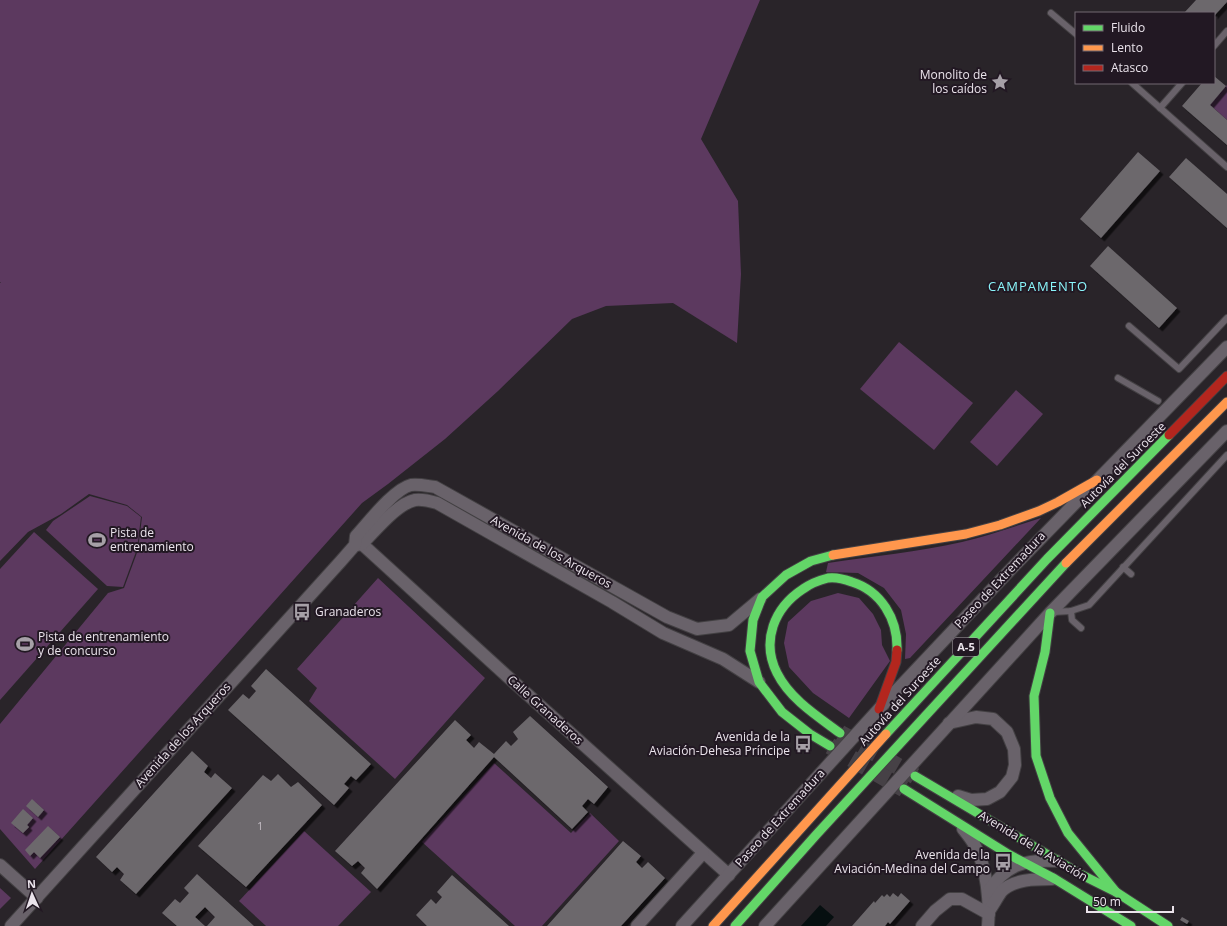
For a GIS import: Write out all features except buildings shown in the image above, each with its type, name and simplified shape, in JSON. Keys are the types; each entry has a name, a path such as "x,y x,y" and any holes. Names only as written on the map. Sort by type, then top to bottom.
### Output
{"main road":[{"name":"Autovía del Suroeste","path":"713,926 888,731 1047,559 1227,376"},
{"name":"A-5","path":"735,926 816,835 1061,568 1227,402"},
{"path":"830,746 810,734 782,712 759,682 750,650 753,620 762,597 786,575 811,561 836,554 966,534 1000,525 1039,511 1097,480"},
{"path":"840,733 797,699 777,672 772,657 769,641 772,624 781,608 789,598 804,588 823,579 838,578 856,582 869,589 879,597 889,611 897,634 897,659 879,710"},
{"path":"1050,613 1045,652 1034,696 1036,756 1050,798 1068,833 1116,892"},
{"name":"Avenida de la Aviación","path":"915,776 1082,875 1116,892 1168,926"},
{"name":"Avenida de la Aviación","path":"904,789 1024,863 1054,879 1131,926"}],"street":[{"name":"Paseo de Extremadura","path":"682,926 879,710 1011,569 1227,347"},
{"path":"765,926 1050,613 1227,431"},
{"name":"Avenida de los Arqueros","path":"359,544 356,536 395,494 410,486 422,485 436,487 667,617 697,629 729,625 762,597"},
{"name":"Avenida de los Arqueros","path":"12,926 359,544 402,505 415,500 424,500 437,503 612,602 663,633 723,659 759,682"},
{"name":"Calle Granaderos","path":"359,544 729,875"},
{"name":"Avenida de la Aviación","path":"940,790 971,800 987,799 1000,792 1012,777 1015,765 1014,749 1007,732 993,719 976,717 949,723"},
{"path":"958,823 975,846 980,856 988,892 988,917"},
{"path":"637,926 703,853"},
{"path":"988,892 1002,873 1015,866 1041,860 1058,861"},
{"path":"0,865 37,898"},
{"path":"988,917 1002,891 1014,884 1035,879 1054,879"},
{"path":"922,926 935,911 950,899 962,899 988,917"}],"lane":[{"path":"1052,13 1075,33"},
{"path":"1215,45 1227,31"},
{"path":"1133,84 1227,167"},
{"path":"1160,108 1181,84"},
{"path":"1129,326 1179,369 1227,318"},
{"path":"1118,378 1158,401"},
{"path":"1050,613 1071,610 1089,605 1227,455"},
{"path":"1123,567 1131,574"},
{"path":"1071,610 1072,620 1081,628"}],"shaded area":[{"path":"0,0 760,0 701,139 738,201 741,274 737,343 673,303 606,306 572,319 498,391 445,439 362,503 35,869 0,829 0,724 108,593 124,588 138,550 142,517 127,505 89,494 61,514 28,532 0,561"},
{"path":"1227,85 1227,120 1210,105"},
{"path":"899,342 973,403 934,450 860,389"},
{"path":"1016,390 1043,414 997,466 970,442"},
{"name":"Pista de entrenamiento","path":"90,496 127,506 141,517 137,549 123,587 107,586 46,530 53,521"},
{"path":"1041,518 910,658 905,659 906,634 901,610 884,588 858,573 826,572 828,563 962,542"},
{"name":"Pista de entrenamiento y de concurso","path":"34,532 98,589 0,700 0,569"},
{"path":"378,578 485,678 395,779 309,701 317,688 297,669"},
{"path":"838,593 859,598 873,614 881,630 882,645 890,661 849,718 813,693 789,667 784,643 788,622 811,601"},
{"path":"494,763 571,833 590,813 619,841 542,926 515,926 422,842"},
{"path":"304,831 371,892 338,926 266,926 239,901"},
{"path":"0,888 11,898 0,909"},
{"path":"820,905 834,917 826,926 801,926"}],"tunnel":[{"path":"840,733 915,776"},
{"path":"830,746 904,789"}],"traffic: fast":[{"path":"886,734 1047,559 1169,435"},
{"path":"830,746 810,734 782,712 759,682 750,651 753,620 762,597 786,575 811,561 833,555"},
{"path":"735,926 816,835 1066,563"},
{"path":"840,733 797,699 782,682 777,673 772,661 770,649 771,637 773,626 784,606 803,589 822,580 834,578 852,582 871,592 886,608 891,617 897,639 897,650"},
{"path":"1050,613 1045,652 1034,696 1036,756 1050,798 1068,833 1116,892"},
{"path":"915,776 1082,875 1116,892 1168,926"},
{"path":"904,789 1008,854 1055,879 1131,926"}],"traffic: slow":[{"path":"1066,563 1227,402"},
{"path":"833,555 966,534 1000,525 1039,511 1097,480"},
{"path":"713,926 886,734"}],"traffic: jam":[{"path":"1169,435 1227,376"},
{"path":"879,709 896,662 897,650"}],"place":[{"name":"Monolito de los caídos","path":"1000,82"},
{"name":"Pista de entrenamiento","path":"97,540"},
{"name":"Granaderos","path":"302,612"},
{"name":"Pista de entrenamiento y de concurso","path":"25,644"},
{"name":"Avenida de la Aviación-Dehesa Príncipe","path":"803,744"},
{"name":"Avenida de la Aviación-Medina del Campo","path":"1003,862"}],"district":[{"name":"CAMPAMENTO","path":"1038,286"}]}
